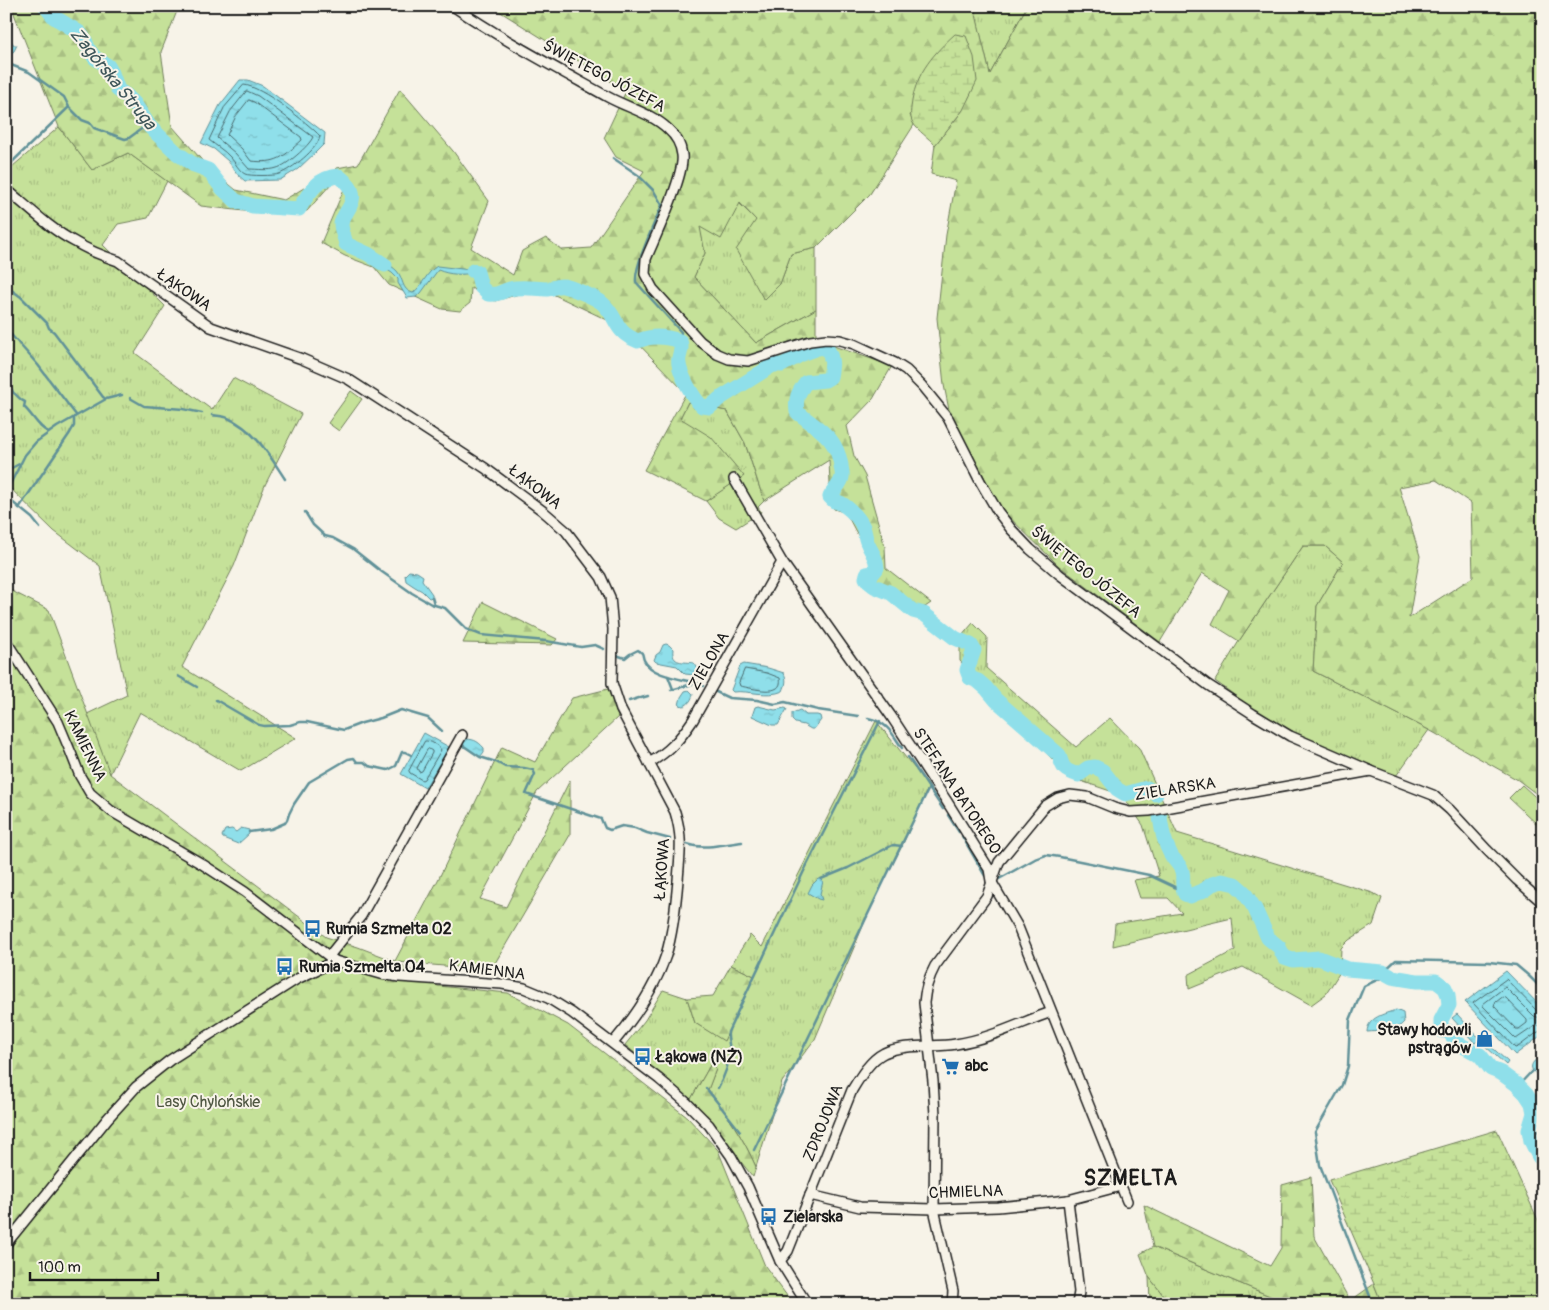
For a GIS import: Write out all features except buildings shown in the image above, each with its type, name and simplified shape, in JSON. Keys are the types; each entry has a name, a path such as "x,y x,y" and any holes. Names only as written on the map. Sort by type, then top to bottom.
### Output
{"street":[{"name":"ŚWIĘTEGO JÓZEFA","path":"454,6 493,33 617,102 655,120 674,136 680,146 682,158 680,174 646,259 644,269 653,289 700,341 717,354 729,359 748,361 810,341 840,340 854,344 906,370 922,386 948,418 1002,518 1030,549 1059,574 1208,685 1290,736 1432,795 1450,810 1487,850 1543,903"},
{"name":"ŁĄKOWA","path":"6,189 66,237 118,262 211,327 302,359 348,379 485,468 566,530 601,577 610,597 613,628 612,683 621,710 675,812 680,829 681,849 677,893 666,955 654,984 630,1023 613,1043"},
{"name":"STEFANA BATOREGO","path":"734,479 782,562 859,669 941,792 989,869 991,881 1018,927 1126,1201"},
{"name":"ZIELONA","path":"649,763 664,754 681,738 693,720 782,562"},
{"name":"KAMIENNA","path":"6,640 58,722 80,776 90,793 111,811 246,892 332,958 381,974 399,977 492,983 524,988 548,998 572,1013 613,1043 687,1103 713,1130 732,1156 741,1172 780,1261 807,1304"},
{"path":"6,1244 108,1118 136,1087 170,1060 209,1034 332,958 360,916 462,735"},
{"name":"ZIELARSKA","path":"952,1304 953,1291 934,1209 935,1115 930,1046 924,1003 925,990 929,976 935,966 987,896 999,862 1044,806 1058,798 1070,795 1087,797 1130,812 1149,811 1372,771"},
{"name":"ZDROJOWA","path":"780,1261 788,1251 852,1090 861,1075 873,1061 899,1048 957,1044 986,1036 1051,1012"},
{"name":"CHMIELNA","path":"810,1195 860,1207 934,1209 998,1207 1068,1200 1121,1186"},
{"path":"1068,1200 1078,1292 1077,1304"}],"green space":[{"path":"11,6 179,6 161,52 172,126 206,165 236,190 284,200 337,168 358,164 400,89 453,151 489,201 471,248 513,275 522,251 546,238 562,250 591,248 644,171 616,157 604,138 626,91 491,6 974,6 990,74 1027,6 1543,6 1543,799 1518,780 1429,730 1313,671 1317,606 1343,562 1325,546 1303,546 1239,641 1212,624 1229,590 1202,573 1160,642 1059,566 1003,511 950,415 944,385 937,318 946,235 956,181 931,174 935,145 963,110 910,115 914,125 870,194 816,248 791,254 780,284 764,300 736,250 756,220 740,203 721,239 700,227 705,253 694,277 756,343 816,309 816,340 892,366 873,399 847,426 854,456 865,476 885,547 886,568 931,603 925,607 898,603 871,580 871,558 846,513 834,509 825,496 830,484 829,460 764,501 745,443 727,411 700,408 696,404 688,402 680,418 711,437 744,476 706,501 644,470 686,393 622,327 540,288 495,301 471,288 470,303 460,311 442,309 389,285 374,267 345,256 321,243 347,182 331,184 307,211 261,213 201,206 128,153 92,170 59,127","holes":["1436,480 1471,503 1473,577 1409,618 1420,556 1399,487"]},
{"path":"974,6 1027,6 990,74 974,8"},
{"path":"955,34 966,36 974,57 977,81 963,110 935,145 913,123 911,115 912,101 922,72 940,48"},
{"path":"59,127 92,170 128,153 167,181 148,218 118,224 103,245 165,306 135,353 212,410 233,378 301,414 265,485 234,566 182,667 296,738 241,771 140,712 110,774 85,715 127,695 100,566 54,531 6,484 6,172"},
{"path":"739,203 756,220 763,299 780,284 791,254 816,248 816,309 756,343 694,277 705,253 699,226"},
{"path":"351,391 362,399 339,431 328,423"},
{"path":"688,402 709,410 727,411 745,443 764,501 758,507 761,512 736,528 719,518 706,501 743,476 680,418"},
{"path":"1303,546 1325,546 1343,562 1317,606 1313,671 1429,730 1396,776 1294,733 1252,708 1215,681 1239,641"},
{"name":"Lasy Chylońskie","path":"6,588 49,610 110,774 326,937 395,961 438,880 502,747 535,762 572,698 608,689 618,717 537,792 480,899 506,907 570,780 570,835 491,970 397,962 438,986 508,993 568,1025 687,1117 718,1150 765,1266 793,1304 6,1304"},
{"path":"483,602 557,639 552,645 463,643"},
{"path":"973,623 987,637 986,668 1076,747 1110,718 1139,748 1177,833 1373,893 1382,898 1373,925 1349,940 1341,948 1340,972 1326,994 1311,1005 1243,967 1189,989 1188,975 1235,950 1232,918 1113,946 1115,924 1182,913 1168,898 1140,898 1134,880 1159,876 1143,825 1122,795 1069,777 960,661 960,638"},
{"path":"876,721 929,786 902,846 872,905 815,1039 782,1082 756,1167 735,1127 708,1089 716,1069 712,1062 691,1099 625,1045 645,1020 663,990 687,998 695,1023 724,1040 754,976 731,965 750,935 762,947"},
{"path":"1522,785 1543,804 1543,822 1539,826 1509,798"},
{"path":"731,965 754,976 724,1041 695,1023 687,998 713,996"},
{"path":"712,1062 716,1069 708,1090 741,1137 756,1167 753,1177 691,1099"},
{"path":"1497,1130 1543,1231 1543,1304 1382,1304 1329,1180"},
{"path":"1311,1177 1314,1236 1350,1301 1374,1284 1382,1304 1289,1304 1153,1247 1144,1205 1270,1266 1281,1248 1282,1185"},
{"path":"1153,1247 1289,1304 1170,1304 1149,1277 1140,1254"},
{"path":"1149,1277 1170,1304 1150,1304"}],"water":[{"path":"6,35 14,45 17,45 14,51 6,57"},
{"path":"240,80 248,80 263,86 325,133 324,144 298,169 280,180 245,181 228,161 214,149 201,143 220,105"},
{"path":"370,252 397,271 409,292 413,293 437,266 479,271 484,286 479,288 474,273 456,274 438,270 421,293 416,297 407,298 398,283 398,279 367,257"},
{"path":"409,571 417,572 423,576 422,580 432,594 432,597 429,598 406,581 405,575"},
{"path":"666,644 673,649 676,660 694,663 697,667 695,675 685,674 677,666 654,660 663,645"},
{"path":"744,664 784,673 786,682 783,691 771,694 733,692 731,690 740,666"},
{"path":"689,690 693,694 690,701 684,706 679,705 685,691"},
{"path":"755,707 775,710 787,709 778,725 772,725 752,716"},
{"path":"800,710 806,715 820,716 821,720 814,729 795,723 792,720 792,713"},
{"path":"424,733 449,747 425,788 401,774"},
{"path":"463,739 475,740 484,748 484,752 480,757 461,744"},
{"path":"241,828 249,830 249,834 238,844 222,836 225,830 232,829 236,832"},
{"path":"818,879 823,881 820,894 822,900 808,893"},
{"path":"1506,971 1543,1009 1543,1034 1515,1055 1465,1002"},
{"path":"1396,1010 1403,1013 1404,1022 1401,1025 1397,1028 1367,1032 1373,1020"},
{"path":"1457,1014 1480,1039 1475,1043 1452,1018"},
{"path":"1486,1042 1508,1062 1506,1065 1484,1045"},
{"path":"1543,1054 1543,1073 1536,1074 1532,1068 1533,1063"}],"waterway":[{"name":"Zagórska Struga","path":"45,6 54,17 80,33 95,58 108,66 118,90 134,103 150,127 177,153 194,165 208,170 223,189 236,201 253,206 299,209 315,186 325,179 339,176 349,186 353,197 341,224 346,244 368,254 385,265"},
{"path":"6,67 11,65 29,72 64,97 69,107 82,120 90,123 94,128 125,139 148,124"},
{"path":"6,168 69,107"},
{"path":"613,158 638,175 654,191 662,205 638,266 636,282 681,332 680,341"},
{"name":"Zagórska Struga","path":"473,271 477,272 481,287 488,294 498,294 515,288 548,289 560,286 566,287 577,290 602,303 624,333 638,341 658,337 680,341 680,368 691,393 702,406 710,407 719,399 773,365 782,365 820,347 828,350 832,363 830,377 825,380 806,382 798,396 796,403 797,412 825,434 839,455 842,477 830,497 851,511 863,527 867,542 876,560 877,568 873,573 867,574 866,578 874,586 891,593 913,611 924,614 955,638 971,645 974,650 967,670 970,678 978,681 996,700 1059,755 1063,766 1067,770 1078,775 1088,768 1095,767 1103,771 1117,789 1125,794 1147,788 1156,794"},
{"path":"6,286 21,297 47,323 103,397 106,399 122,395"},
{"path":"6,329 38,365 76,415"},
{"path":"6,379 13,392"},
{"path":"6,391 15,394 25,402 24,407 39,425 49,432"},
{"path":"130,398 144,406 183,409 202,413"},
{"path":"6,471 21,463 36,442 57,427 106,399"},
{"path":"212,415 228,418 246,429 261,444 285,479"},
{"path":"19,508 70,433 74,426 74,417"},
{"path":"6,492 20,465"},
{"path":"6,497 32,518 40,528"},
{"path":"305,512 313,525 325,536 333,538 353,549 412,593 431,604 445,608 466,629 481,635 546,641 581,647 595,645 604,649"},
{"path":"432,597 434,604"},
{"path":"619,656 625,658 638,650 653,670 703,686"},
{"path":"178,676 197,687"},
{"path":"668,676 673,689"},
{"path":"671,690 696,683"},
{"path":"714,691 729,698 757,700 775,704 785,702 818,710 858,716"},
{"path":"641,698 648,696"},
{"path":"629,701 639,698"},
{"path":"216,700 259,725 264,726 307,722 344,730 401,710 428,718 442,731"},
{"path":"868,718 884,725 902,748"},
{"path":"718,1088 726,1071 729,1057 728,1032 803,873 880,721"},
{"path":"461,744 480,757 505,767 533,770 535,774 526,794 601,819 605,828 610,830 622,826 670,839"},
{"path":"249,832 271,829 285,823 294,804 309,782 348,759 354,758 357,762 364,762 369,766 388,770 396,766 402,752 411,755"},
{"path":"908,757 943,809"},
{"path":"754,1150 929,788"},
{"path":"948,815 959,832"},
{"name":"Zagórska Struga","path":"1160,817 1167,846 1182,871 1185,894 1190,896 1212,884 1222,881 1235,884 1244,892 1255,909 1268,938 1279,947 1284,957 1293,960 1319,958 1347,969 1383,972 1392,977 1417,981 1436,981 1445,988 1449,1005 1441,1020 1442,1031 1448,1031 1459,1044 1480,1055 1491,1069 1501,1073 1526,1094 1532,1103 1534,1113 1529,1130 1531,1141 1539,1157 1543,1158"},
{"path":"962,836 985,876"},
{"path":"687,844 707,847 742,842"},
{"path":"821,879 848,868 893,845 902,846"},
{"path":"999,879 1046,855 1149,875 1183,891"},
{"path":"1373,1304 1320,1165 1315,1132 1342,1085 1348,1066 1350,1020 1364,986 1381,978 1383,972 1396,960 1489,962 1516,965 1543,990"},
{"path":"1518,1086 1532,1071"},
{"path":"706,1088 740,1131"},
{"path":"1530,1100 1543,1092"},
{"path":"1530,1136 1543,1128"},
{"name":"Zagórska Struga","path":"1539,1157 1543,1154"}],"place":[{"name":"Rumia Szmelta 02","path":"312,929"},
{"name":"Rumia Szmelta 04","path":"285,967"},
{"name":"Stawy hodowli pstrągów","path":"1485,1039"},
{"name":"Łąkowa (NŻ)","path":"642,1057"},
{"name":"abc","path":"951,1066"},
{"name":"Zielarska","path":"769,1217"}],"district":[{"name":"SZMELTA","path":"1131,1178"}]}
